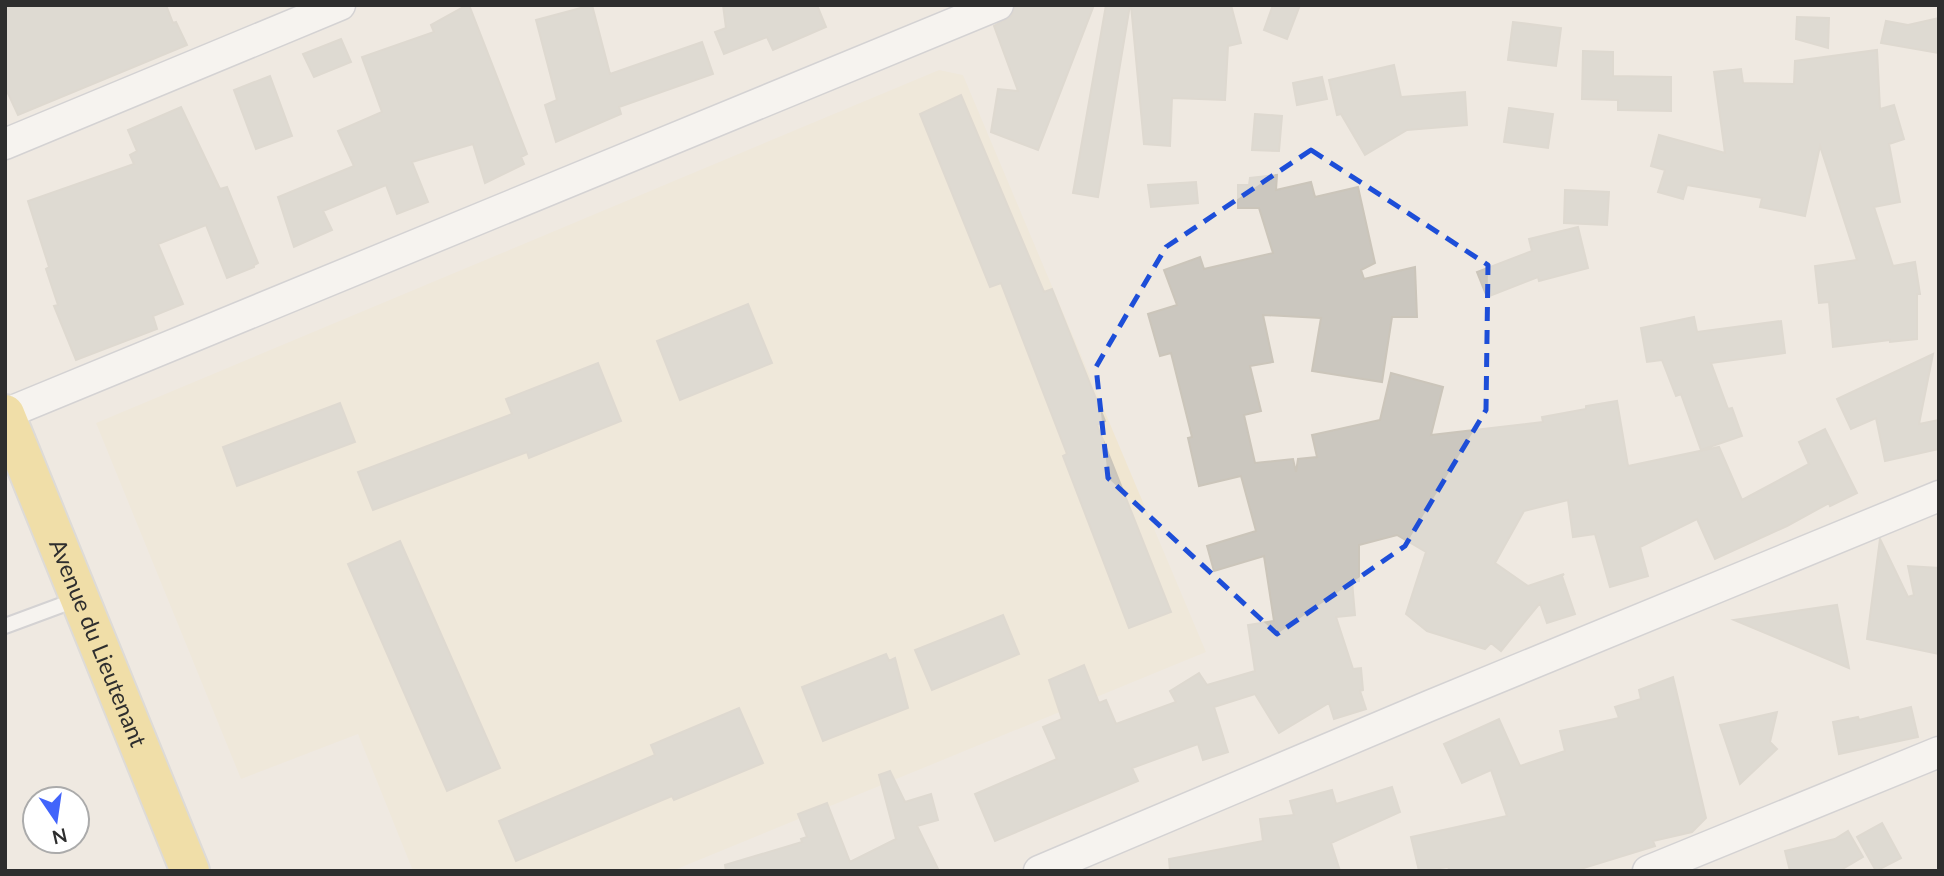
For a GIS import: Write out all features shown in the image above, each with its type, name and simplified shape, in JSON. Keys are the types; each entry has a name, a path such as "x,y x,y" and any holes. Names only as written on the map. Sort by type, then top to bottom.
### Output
{"main road":[{"name":"Avenue du Lieutenant","path":"5,414 190,871"}],"street":[{"path":"5,144 340,5"},
{"path":"5,414 998,5"},
{"path":"1040,871 1442,701 1939,496"},
{"path":"1648,871 1939,752"}],"lane":[{"path":"5,626 80,599"}],"highlighted area":[{"path":"1311,150 1488,265 1486,410 1405,546 1277,634 1108,478 1096,367 1166,247"}],"shaded area":[{"path":"939,70 963,75 1206,652 672,871 413,871 358,734 241,779 96,423"}],"building":[{"path":"5,5 166,5 173,23 176,22 187,45 18,115 5,87"},
{"path":"467,5 527,154 521,157 524,164 485,183 473,144 412,162 428,202 397,214 386,185 323,211 332,230 294,247 278,197 354,166 338,131 382,112 362,57 434,32 431,25"},
{"path":"592,5 610,74 702,42 713,74 619,107 621,114 556,142 545,105 557,100 536,20"},
{"path":"723,5 817,5 826,27 773,50 767,37 724,54 715,32 726,28"},
{"path":"1015,5 1094,5 1038,150 991,132 998,89 1018,91 994,26 1011,16"},
{"path":"1106,5 1130,5 1098,197 1073,193"},
{"path":"1131,5 1231,5 1241,43 1228,46 1225,100 1172,98 1170,146 1144,144"},
{"path":"1273,5 1300,5 1287,39 1264,30"},
{"path":"1797,17 1829,18 1828,48 1796,39"},
{"path":"1939,18 1939,53 1881,43 1886,21 1908,25"},
{"path":"1513,22 1561,28 1556,66 1508,60"},
{"path":"341,39 351,62 314,77 303,54"},
{"path":"1877,50 1880,109 1894,105 1904,139 1889,144 1900,202 1874,207 1893,266 1915,262 1920,294 1917,294 1917,339 1833,347 1829,302 1819,303 1815,266 1857,260 1820,146 1805,216 1760,207 1762,198 1687,185 1683,199 1658,192 1665,170 1651,166 1659,135 1725,153 1714,72 1741,69 1743,83 1794,84 1795,61"},
{"path":"1583,51 1613,52 1613,76 1671,77 1671,111 1618,110 1618,100 1582,99"},
{"path":"1394,65 1401,97 1465,92 1467,125 1407,130 1365,155 1341,114 1337,115 1329,80"},
{"path":"270,76 292,136 256,149 234,90"},
{"path":"1322,77 1327,99 1297,105 1293,83"},
{"path":"961,95 1044,292 1052,289 1105,421 1097,425 1171,612 1129,628 1063,456 1067,454 1001,283 990,287 920,114"},
{"path":"181,107 220,189 227,187 258,263 227,278 206,225 158,244 183,304 153,316 157,329 76,360 54,306 58,305 46,269 49,267 28,201 134,164 130,155 137,151 128,130"},
{"path":"1509,108 1553,114 1548,148 1504,142"},
{"path":"1255,114 1282,116 1279,151 1252,150"},
{"path":"1277,175 1276,190 1311,182 1315,197 1358,187 1375,263 1361,270 1364,279 1415,267 1417,317 1392,317 1382,382 1312,371 1321,318 1263,315 1273,362 1250,366 1261,411 1244,415 1255,463 1293,459 1296,472 1298,459 1317,457 1312,435 1380,420 1391,373 1443,387 1431,435 1543,422 1542,417 1617,401 1628,466 1719,447 1742,500 1809,464 1799,442 1825,429 1857,493 1830,506 1829,503 1787,526 1715,559 1697,519 1640,547 1648,576 1610,587 1595,534 1573,537 1568,500 1524,511 1495,563 1528,586 1564,574 1562,576 1575,614 1547,623 1540,603 1501,651 1491,643 1485,649 1427,631 1406,614 1426,552 1397,535 1359,545 1359,581 1352,581 1355,615 1336,617 1353,669 1361,668 1363,690 1360,691 1366,709 1334,719 1329,703 1279,733 1255,694 1214,707 1228,752 1203,760 1198,744 1132,768 1138,781 995,841 975,794 1057,759 1043,727 1062,719 1049,680 1084,665 1099,703 1106,700 1116,724 1176,702 1170,691 1199,673 1207,685 1255,671 1248,625 1274,621 1264,556 1214,571 1207,546 1256,531 1241,476 1199,486 1188,438 1192,437 1171,353 1160,356 1148,314 1177,305 1164,270 1200,257 1204,269 1273,253 1259,208 1238,208 1238,185 1249,185 1250,178"},
{"path":"1196,182 1198,203 1151,207 1148,185"},
{"path":"1565,190 1609,192 1607,225 1564,223"},
{"path":"1578,227 1588,268 1539,281 1538,277 1487,297 1477,272 1532,251 1529,239"},
{"path":"748,304 772,363 680,400 657,341"},
{"path":"1694,317 1697,332 1781,321 1785,353 1711,363 1728,409 1732,408 1742,436 1701,450 1681,394 1676,396 1662,360 1647,362 1641,328"},
{"path":"1933,354 1919,424 1939,420 1939,449 1885,461 1876,418 1851,429 1837,399"},
{"path":"598,363 621,421 529,458 527,452 373,510 358,472 512,414 506,399"},
{"path":"340,403 355,442 237,486 223,447"},
{"path":"1880,539 1908,597 1914,595 1908,566 1939,568 1939,654 1867,639"},
{"path":"400,541 500,768 447,791 348,564"},
{"path":"1837,605 1849,668 1734,620"},
{"path":"1003,615 1019,654 932,690 915,650"},
{"path":"886,654 889,661 895,658 908,708 823,741 802,687"},
{"path":"1673,677 1706,818 1692,832 1653,841 1655,846 1574,871 1450,871 1448,867 1419,871 1411,837 1507,816 1491,770 1462,783 1444,744 1499,719 1520,766 1565,751 1560,731 1619,718 1615,707 1641,699 1639,690"},
{"path":"1911,707 1918,737 1839,754 1833,722 1858,717 1859,720"},
{"path":"739,708 763,763 674,800 672,796 516,861 499,821 655,755 651,745"},
{"path":"1777,712 1770,742 1777,749 1740,784 1720,725"},
{"path":"890,771 905,802 931,794 938,820 917,826 939,871 726,871 725,865 802,842 801,839 807,837 798,814 827,803 850,862 896,839 879,775"},
{"path":"1392,787 1400,812 1331,843 1340,871 1170,871 1169,859 1263,841 1260,819 1294,815 1290,801 1332,790 1336,804"},
{"path":"1882,823 1901,858 1876,871 1857,837"},
{"path":"1848,831 1863,857 1839,871 1790,871 1785,851 1835,839"}]}
